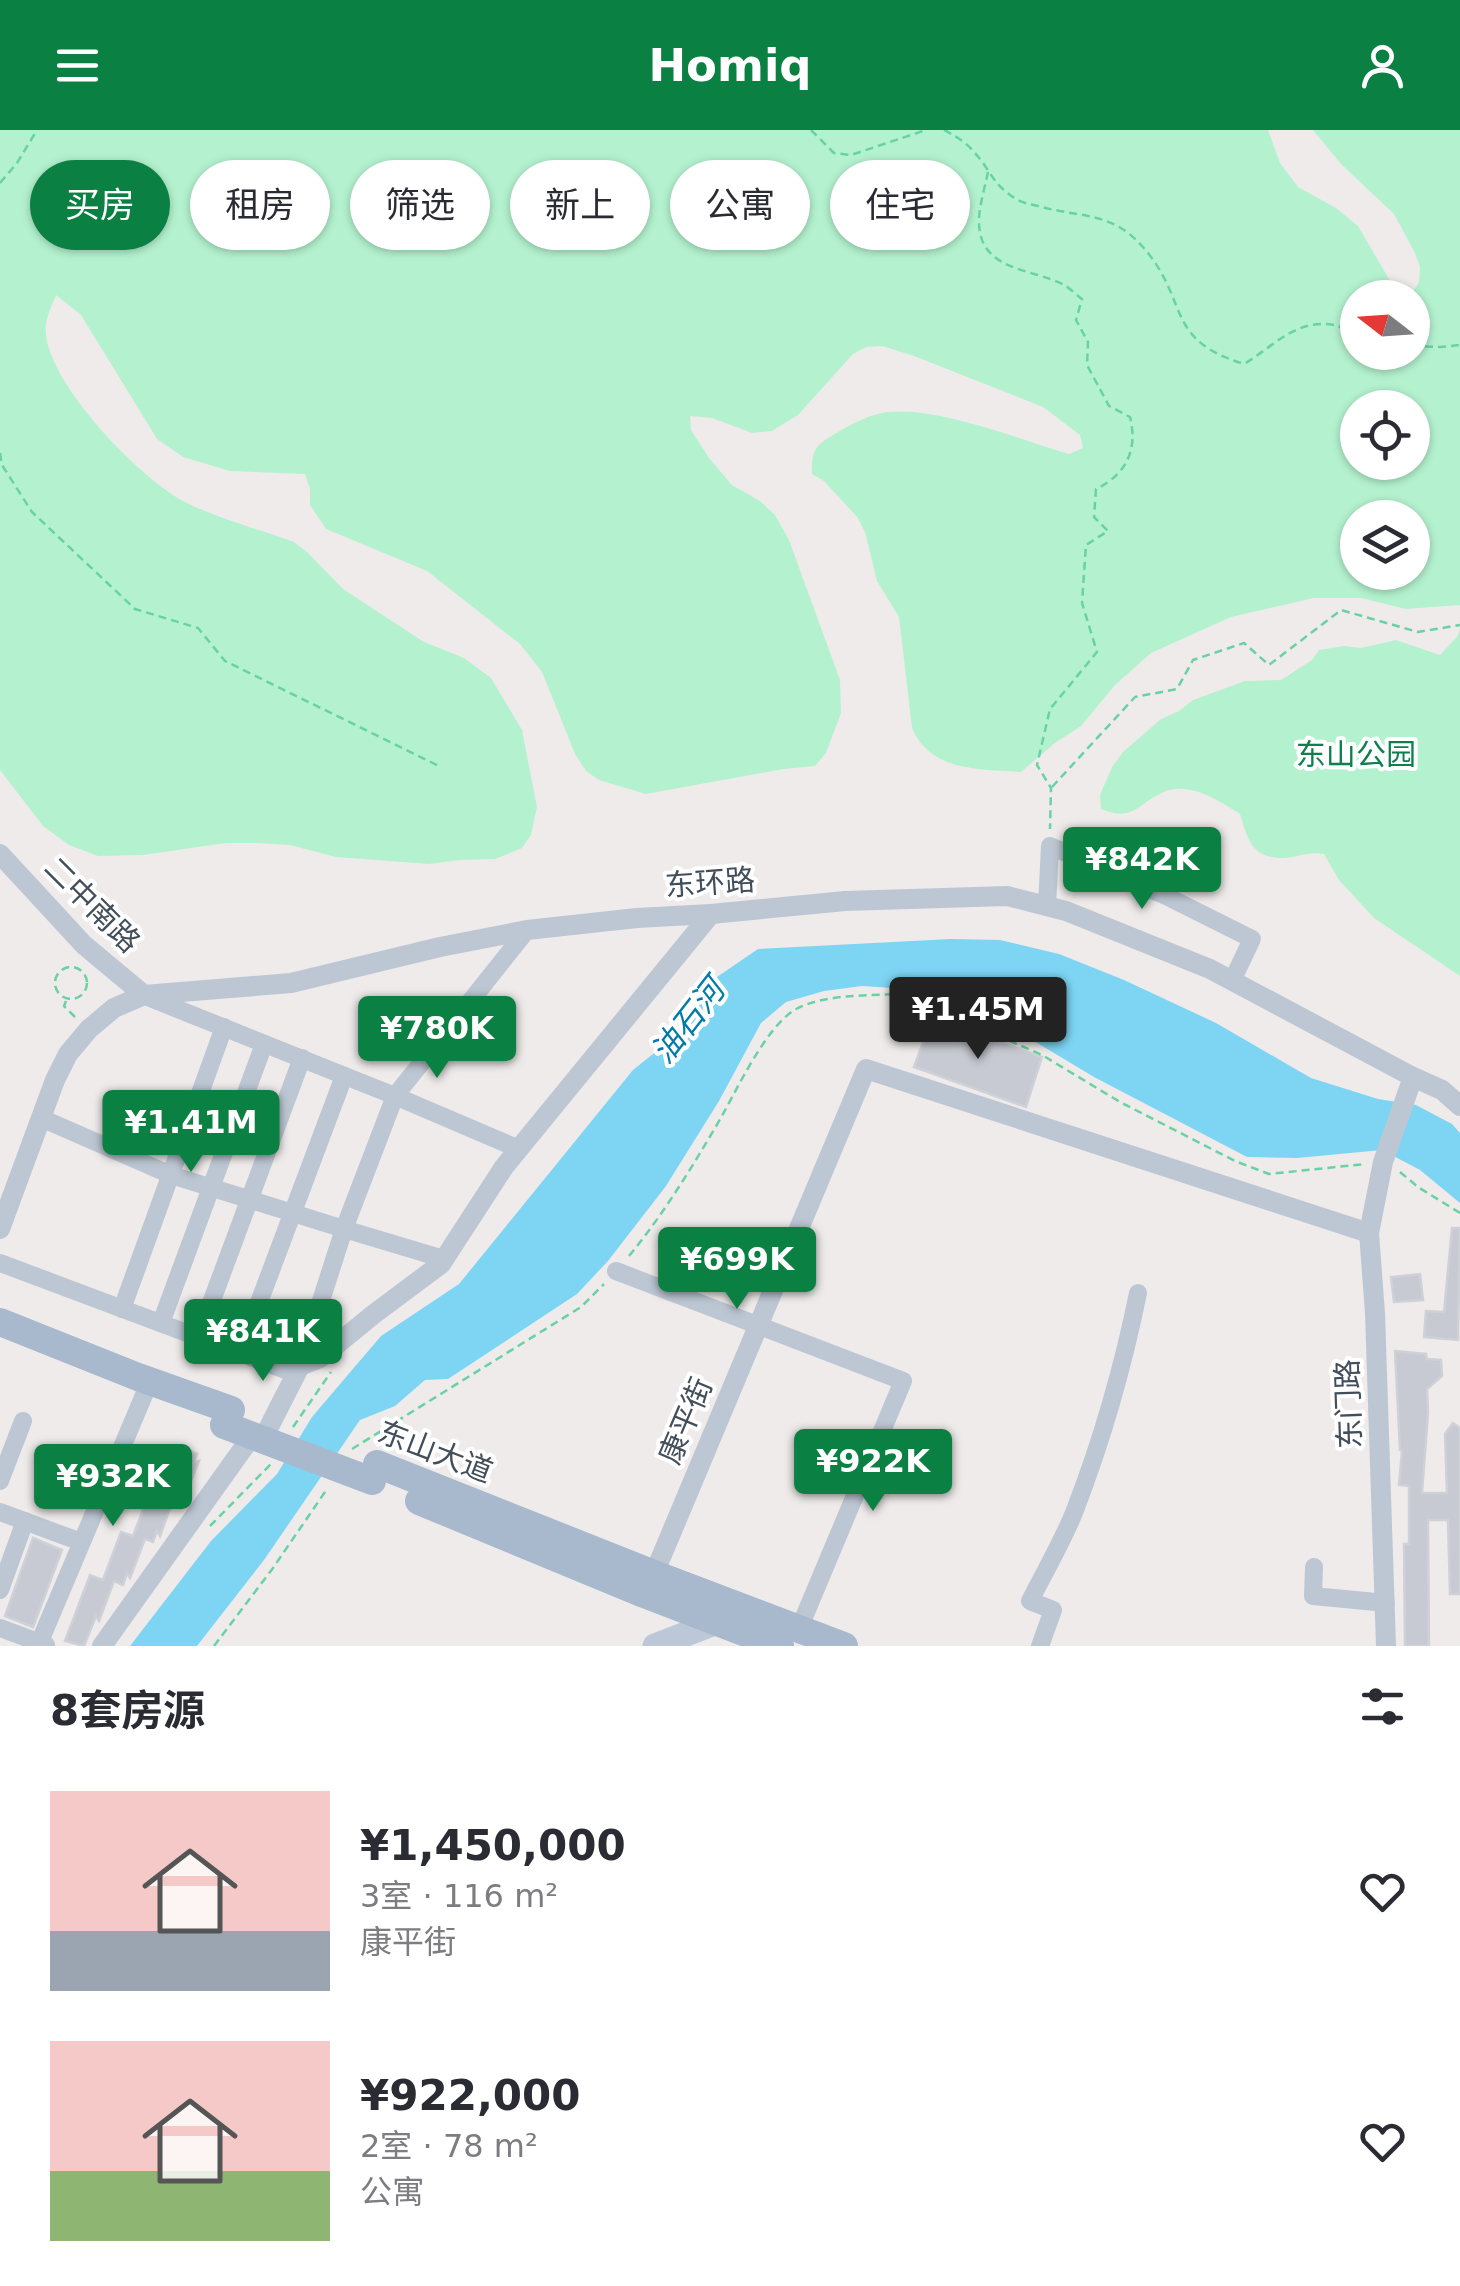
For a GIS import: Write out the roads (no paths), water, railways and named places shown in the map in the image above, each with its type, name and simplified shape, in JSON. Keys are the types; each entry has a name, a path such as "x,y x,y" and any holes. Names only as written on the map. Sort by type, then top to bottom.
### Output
{"main road":[{"name":"东山大道","path":"0,1322 138,1377 227,1418"},
{"name":"东山大道","path":"0,1340 144,1395 227,1418 654,1574 749,1610 789,1637"},
{"name":"东山大道","path":"261,1430 340,1469 374,1472 644,1594 718,1622 844,1646"},
{"path":"656,1646 749,1610"}],"street":[{"path":"1047,906 1050,846 1166,896 1252,940 1232,981"},
{"name":"二中南路","path":"0,854 84,946 144,995"},
{"name":"东环路","path":"0,1228 68,1054 89,1028 114,1008 144,995 291,983 440,946 527,930 637,918 845,901 1007,896 1084,918 1210,969 1410,1084 1442,1090 1460,1106"},
{"path":"0,1262 198,1338 298,1370 320,1358 441,1264 504,1167 711,914"},
{"path":"102,1646 261,1430 298,1370 394,1096 527,930"},
{"path":"144,995 519,1149"},
{"path":"122,1309 224,1027"},
{"path":"161,1324 264,1044"},
{"path":"198,1338 302,1058"},
{"name":"康平街","path":"654,1574 866,1069 1368,1233"},
{"path":"240,1353 344,1076"},
{"name":"东门路","path":"1386,1646 1375,1314 1368,1233 1410,1084"},
{"path":"41,1118 171,1175 444,1259"},
{"path":"616,1271 903,1381 789,1637"},
{"path":"1040,1646 1053,1610 1030,1601 1073,1513 1108,1414 1138,1292"},
{"path":"0,1628 42,1645 144,1395"},
{"path":"0,1481 23,1422"},
{"path":"0,1512 81,1542"},
{"path":"0,1590 25,1521"},
{"path":"1314,1567 1314,1596 1386,1603"}],"water":[{"name":"油石河","path":"1000,940 1059,954 1216,1023 1311,1078 1378,1099 1416,1105 1452,1124 1460,1133 1460,1203 1420,1170 1382,1150 1297,1158 1247,1157 1094,1077 1019,1032 966,1009 912,1001 908,989 862,986 786,1002 761,1023 666,1186 577,1294 448,1379 425,1380 395,1406 360,1420 264,1560 197,1646 130,1646 211,1541 277,1474 312,1417 381,1336 459,1284 633,1070 673,1038 717,977 758,949"}],"park label":[{"name":"东山公园","path":"1356,755"}]}
